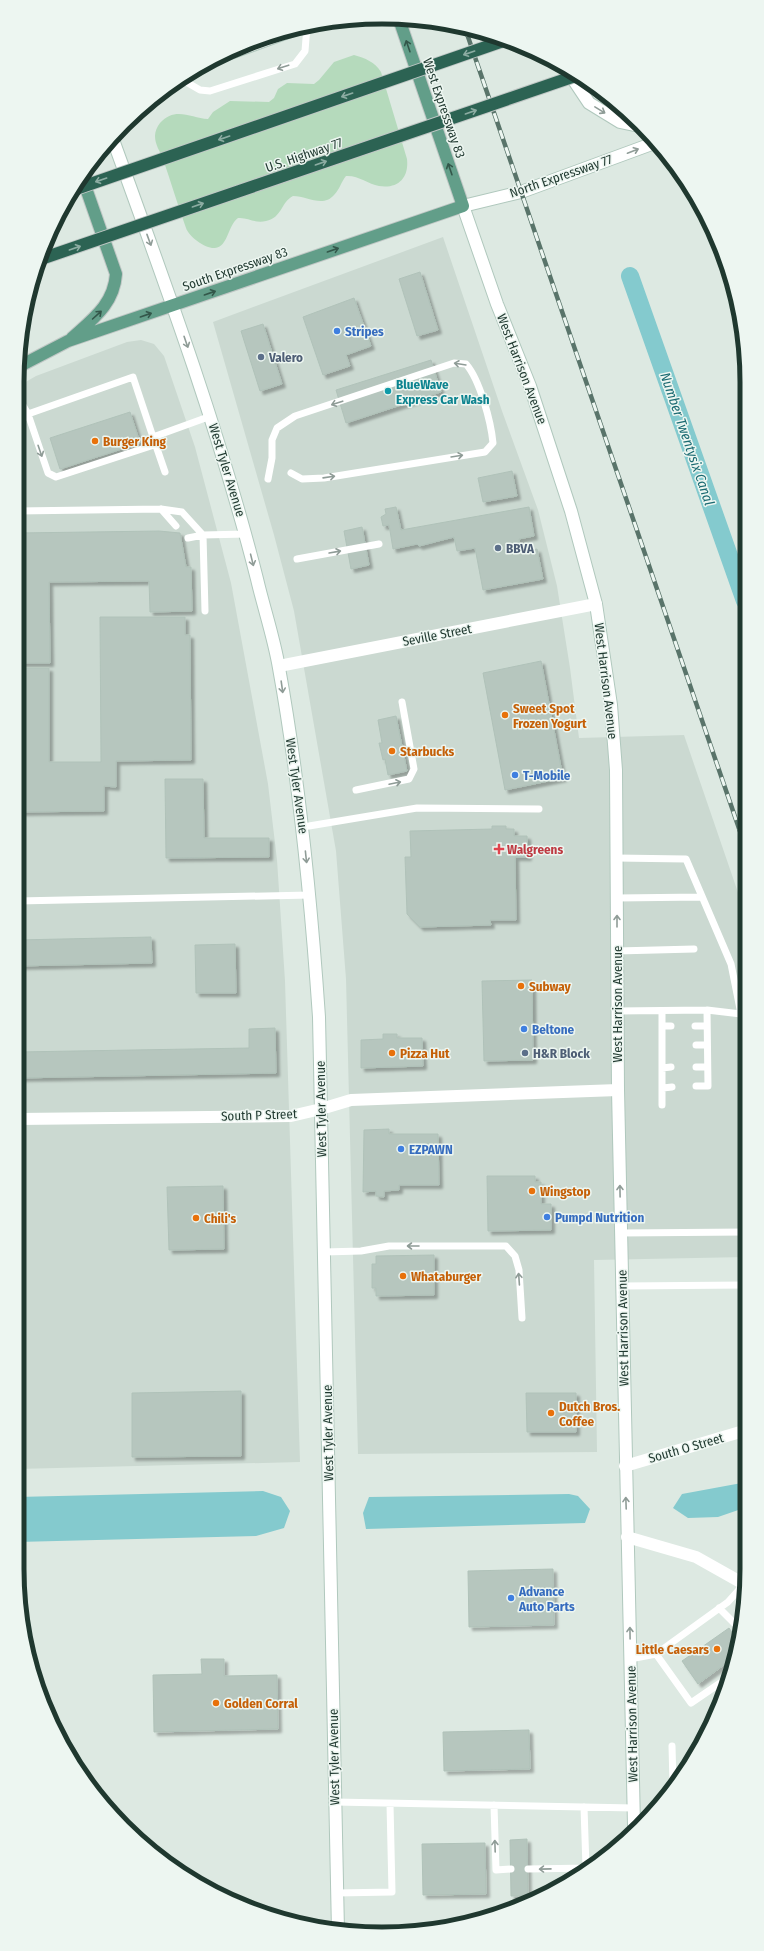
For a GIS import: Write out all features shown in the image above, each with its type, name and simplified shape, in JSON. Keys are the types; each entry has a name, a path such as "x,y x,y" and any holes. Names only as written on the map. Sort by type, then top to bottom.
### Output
{"highway":[{"path":"82,187 497,43"},
{"name":"U.S. Highway 77","path":"47,257 570,78"}],"main road":[{"name":"West Expressway 83","path":"401,25 463,206"},
{"path":"573,79 589,103 620,122 630,124"},
{"name":"West Tyler Avenue","path":"115,144 173,305 211,416 246,534 279,666 303,827 310,895 319,1017 338,1924"},
{"name":"North Expressway 77","path":"463,206 521,192 650,145"},
{"path":"68,342 104,309 115,286 116,274 84,183"},
{"name":"South Expressway 83","path":"25,364 68,342 463,206"},
{"name":"West Harrison Avenue","path":"463,206 497,304 530,386 571,511 596,604 611,705 616,770 618,1090 625,1466 634,1823"},
{"name":"Seville Street","path":"279,666 596,604"},
{"name":"South P Street","path":"24,1119 291,1116 351,1100 618,1090"},
{"name":"South O Street","path":"625,1466 740,1432"},
{"path":"627,1537 696,1557 739,1581"}],"lane":[{"path":"186,82 200,90 210,91 295,64 304,51 306,32"},
{"path":"268,479 272,458 272,440 277,428 295,416 454,363 466,364 474,373 492,429 493,443 485,452 324,478 302,479 291,473"},
{"path":"24,418 28,414 133,377 165,472"},
{"path":"24,407 28,414 48,473 56,477 151,446 153,437"},
{"path":"153,437 211,416"},
{"path":"161,509 176,526"},
{"path":"24,511 161,509 182,512 203,535 205,611"},
{"path":"188,538 203,535 246,534"},
{"path":"297,558 378,544"},
{"path":"356,790 409,779 414,770 402,702"},
{"path":"303,827 417,808 539,809"},
{"path":"616,858 686,859 731,964 740,1002"},
{"path":"24,901 310,895"},
{"path":"617,898 702,897"},
{"path":"617,951 694,949"},
{"path":"696,1086 708,1086 707,1010"},
{"path":"617,1011 662,1012 707,1010 740,1015"},
{"path":"662,1012 662,1105"},
{"path":"662,1026 671,1026"},
{"path":"695,1026 707,1026"},
{"path":"696,1045 707,1045"},
{"path":"662,1046 671,1046"},
{"path":"662,1068 672,1067"},
{"path":"696,1067 707,1067"},
{"path":"663,1088 672,1087"},
{"path":"621,1233 740,1232"},
{"path":"324,1252 361,1251 389,1246 506,1246 515,1256 518,1270 522,1318"},
{"path":"622,1286 740,1285"},
{"path":"630,1659 656,1654 728,1602 739,1590"},
{"path":"719,1608 736,1624"},
{"path":"656,1654 691,1703 722,1682"},
{"path":"672,1746 673,1778"},
{"path":"335,1802 634,1808"},
{"path":"337,1893 392,1892 390,1804"},
{"path":"494,1805 496,1870 511,1870"},
{"path":"584,1807 588,1862"},
{"path":"528,1869 579,1868"}],"shaded area":[{"path":"443,237 502,411 538,510 557,586 579,738 684,735 740,898 740,1257 594,1260 597,1452 358,1454 346,979 336,851 294,611 274,535 213,322"},
{"path":"141,340 154,344 164,356 195,447 231,583 268,784 277,860 285,981 300,1462 24,1469 24,383 36,376 127,342"}],"green space":[{"path":"354,55 369,61 381,72 407,159 406,171 401,180 392,186 379,186 359,178 346,176 336,193 330,199 325,201 293,196 286,202 275,217 266,221 258,222 245,218 238,218 223,244 219,247 207,247 194,239 186,228 156,142 155,132 160,123 171,115 177,114 208,119 213,112 230,101 269,102 274,98 278,89 287,83 314,84 334,62"}],"water":[{"path":"740,1483 740,1509 718,1517 688,1518 673,1508 682,1494"},
{"path":"263,1491 281,1497 290,1511 284,1528 256,1536 24,1542 24,1497"},
{"path":"569,1494 578,1496 590,1509 585,1523 366,1529 363,1513 369,1497"}],"building":[{"path":"420,272 438,330 417,336 399,279"},
{"name":"Stripes","path":"354,298 371,346 346,355 350,366 323,375 303,317"},
{"name":"Valero","path":"263,324 282,384 260,391 241,331"},
{"name":"BlueWave Express Car Wash","path":"431,360 441,392 346,423 336,390"},
{"name":"Burger King","path":"130,412 140,443 60,469 50,438"},
{"path":"512,471 517,496 483,502 478,478"},
{"name":"BBVA","path":"396,507 401,530 529,507 534,536 519,539 521,552 537,549 543,579 483,590 475,548 457,551 454,537 419,546 417,544 393,549 389,525 383,526 381,517 386,514 385,509"},
{"path":"362,527 369,565 351,569 344,531"},
{"path":"159,531 180,533 186,567 191,567 192,611 150,612 149,581 49,582 50,663 24,663 24,533"},
{"path":"100,617 185,617 185,635 190,635 191,760 116,761 116,787 104,786 104,811 24,812 24,668 49,668 49,762 101,762"},
{"path":"541,661 563,778 505,790 483,673"},
{"name":"Starbucks","path":"396,716 407,771 388,775 385,759 383,760 379,743 382,743 378,720"},
{"path":"165,779 203,779 204,838 269,838 269,857 166,858"},
{"name":"Walgreens","path":"492,826 506,826 506,829 514,829 514,836 527,836 528,857 515,857 516,920 490,920 491,925 420,927 407,914 405,857 411,857 410,831 492,829"},
{"path":"151,937 152,963 24,966 24,940"},
{"path":"235,944 236,993 196,993 195,945"},
{"path":"532,980 533,1060 484,1061 482,981"},
{"path":"275,1028 276,1073 24,1078 24,1052 249,1048 249,1029"},
{"name":"Pizza Hut","path":"383,1034 397,1034 397,1038 422,1038 423,1066 361,1068 361,1040 383,1039"},
{"name":"EZPAWN","path":"389,1129 389,1134 438,1134 439,1185 399,1185 399,1190 384,1191 384,1197 376,1196 376,1191 363,1192 364,1130"},
{"path":"487,1176 535,1176 535,1182 541,1182 541,1204 551,1204 551,1230 488,1231"},
{"name":"Chili's","path":"223,1186 224,1249 169,1250 167,1187"},
{"name":"Whataburger","path":"434,1255 434,1295 376,1296 376,1288 372,1288 372,1264 376,1264 376,1256"},
{"path":"241,1391 241,1456 132,1457 132,1393"},
{"name":"Dutch Bros. Coffee","path":"526,1393 576,1393 576,1432 527,1432"},
{"name":"Advance Auto Parts","path":"553,1569 554,1625 469,1627 468,1571"},
{"name":"Little Caesars","path":"729,1628 734,1635 728,1662 698,1684 682,1661"},
{"name":"Golden Corral","path":"201,1659 224,1659 224,1676 277,1675 278,1729 154,1732 153,1675 202,1674"},
{"path":"529,1730 530,1769 444,1771 443,1732"},
{"path":"527,1839 527,1896 511,1896 510,1840"},
{"path":"485,1843 486,1894 423,1895 422,1844"}],"waterway":[{"name":"Number Twentysix Canal","path":"630,276 740,587"}],"railway":[{"path":"467,34 740,831"}],"place":[{"name":"Stripes","path":"337,331"},
{"name":"Valero","path":"261,357"},
{"name":"BlueWave Express Car Wash","path":"388,391"},
{"name":"Burger King","path":"95,441"},
{"name":"BBVA","path":"498,548"},
{"name":"Sweet Spot Frozen Yogurt","path":"505,715"},
{"name":"Starbucks","path":"392,751"},
{"name":"T-Mobile","path":"515,775"},
{"name":"Walgreens","path":"499,849"},
{"name":"Subway","path":"521,986"},
{"name":"Beltone","path":"524,1029"},
{"name":"Pizza Hut","path":"392,1053"},
{"name":"H&R Block","path":"525,1053"},
{"name":"EZPAWN","path":"401,1149"},
{"name":"Wingstop","path":"532,1191"},
{"name":"Pumpd Nutrition","path":"547,1217"},
{"name":"Chili's","path":"196,1218"},
{"name":"Whataburger","path":"403,1276"},
{"name":"Dutch Bros. Coffee","path":"551,1413"},
{"name":"Advance Auto Parts","path":"511,1598"},
{"name":"Little Caesars","path":"717,1649"},
{"name":"Golden Corral","path":"216,1703"}]}
